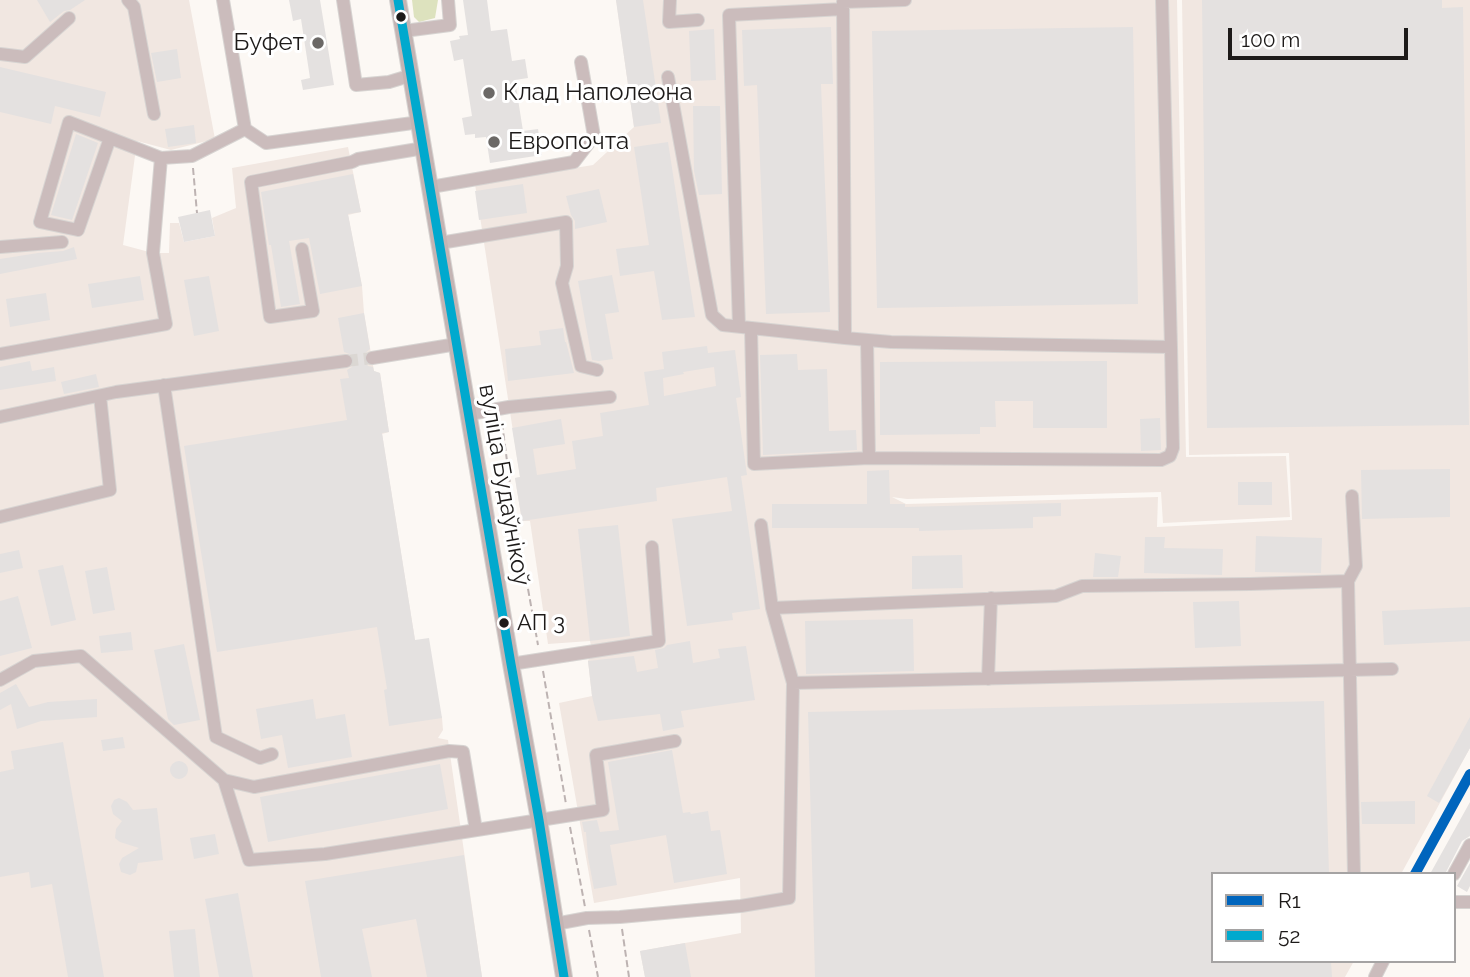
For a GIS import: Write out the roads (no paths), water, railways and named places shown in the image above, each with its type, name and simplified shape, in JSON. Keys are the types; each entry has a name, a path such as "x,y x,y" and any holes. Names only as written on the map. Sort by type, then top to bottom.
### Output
{"main road":[{"name":"вуліца Будаўнікоў","path":"398,0 564,977"}],"street":[{"path":"128,0 134,7 154,114"},
{"path":"223,0 245,129 265,144 420,122"},
{"path":"343,0 356,85 389,82 412,75"},
{"path":"404,31 450,25 448,0"},
{"path":"670,0 669,22 698,20"},
{"path":"845,338 843,2 905,0"},
{"path":"843,9 729,15 754,464 869,458 1161,460 1170,456 1173,447 1162,0"},
{"path":"0,54 25,57 69,18"},
{"path":"431,187 574,162 594,136 581,62"},
{"path":"668,77 712,314 723,325 891,342 1171,347"},
{"path":"110,138 78,230 40,222 69,122 110,138 160,158 192,156 245,129"},
{"path":"302,249 313,311 270,317 251,182 424,148"},
{"path":"0,354 166,324 153,253 160,158"},
{"path":"440,243 566,222 567,266 562,283 581,366 597,370"},
{"path":"0,247 62,242"},
{"path":"867,340 869,458"},
{"path":"372,358 457,344"},
{"path":"0,417 100,396 346,361"},
{"path":"164,386 216,737 260,758 272,754"},
{"path":"0,517 110,490 100,396"},
{"path":"470,414 500,408 610,397"},
{"path":"1352,496 1356,566 1348,581 1354,872"},
{"path":"555,924 587,918 741,906 789,898 793,683 772,607 761,525"},
{"path":"511,664 659,640 652,547"},
{"path":"772,607 1056,596 1082,586 1348,581"},
{"path":"988,679 991,598"},
{"path":"0,680 34,661 80,656 225,780 254,787 449,751 463,752 476,830"},
{"path":"793,683 1392,669"},
{"path":"225,780 249,860 325,854 603,810 596,755 675,741"},
{"path":"1455,872 1470,845"}],"tunnel":[{"path":"346,361 372,358"}],"place":[{"name":"Буфет","path":"318,43"},
{"name":"Клад Наполеона","path":"489,93"},
{"name":"Европочта","path":"494,142"},
{"name":"АП 3","path":"504,623"}]}
